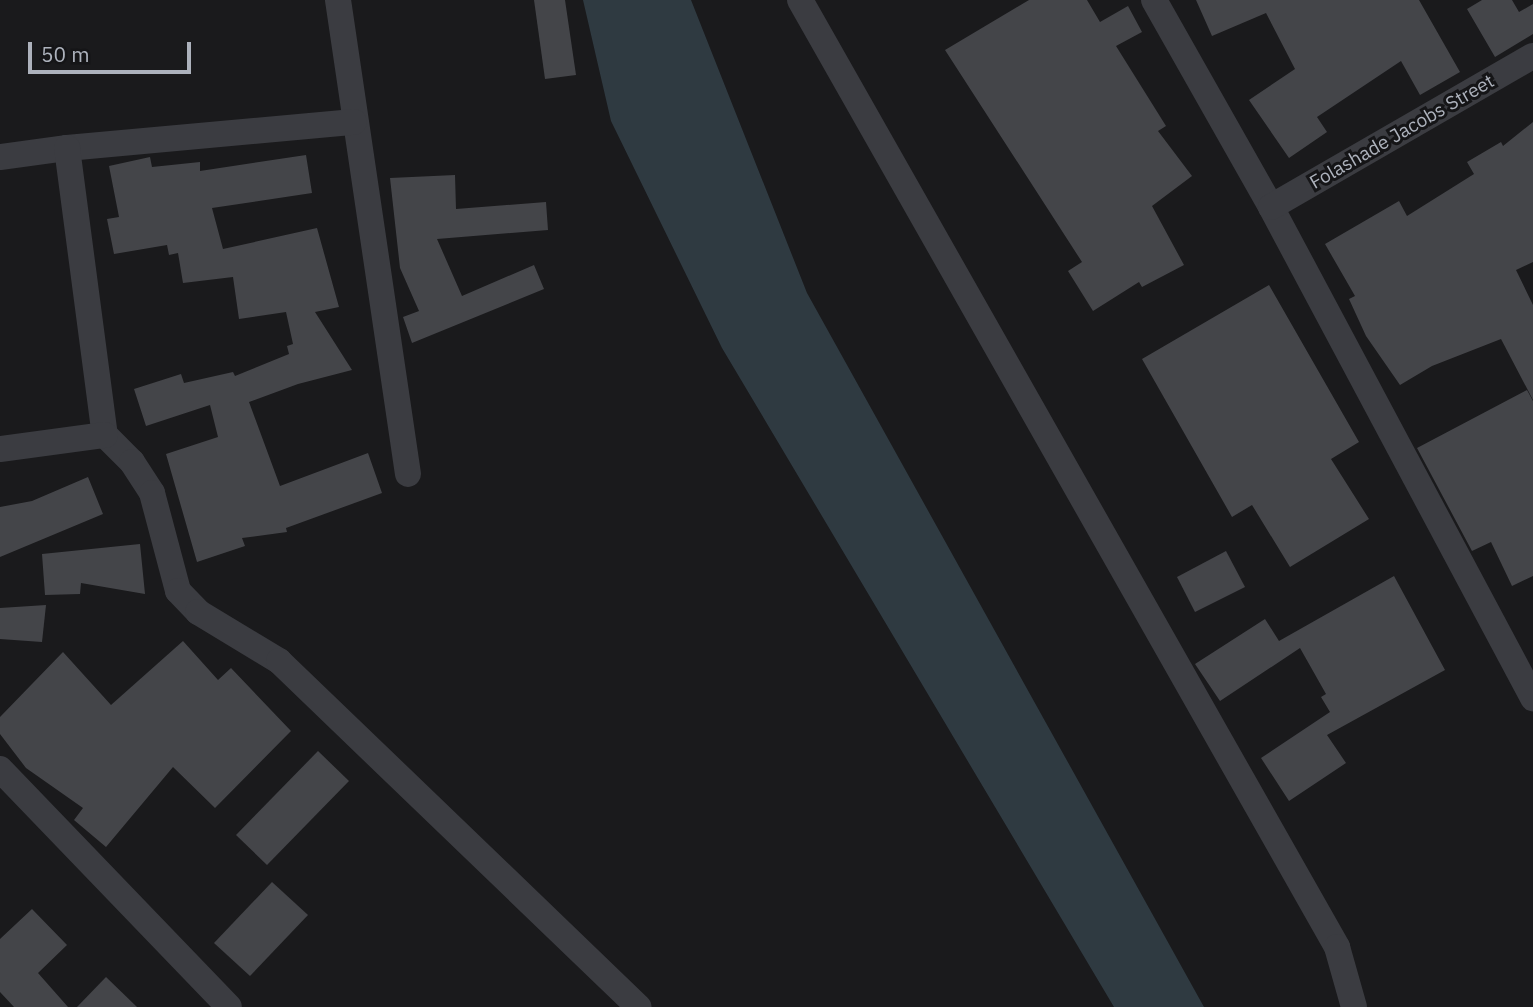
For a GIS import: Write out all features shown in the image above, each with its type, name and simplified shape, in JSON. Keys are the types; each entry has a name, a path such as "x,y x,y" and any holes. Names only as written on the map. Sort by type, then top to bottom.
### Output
{"street":[{"path":"338,0 408,474"},
{"path":"800,0 1338,947 1354,1007"},
{"path":"1154,0 1271,207 1533,698"},
{"name":"Folashade Jacobs Street","path":"1271,207 1533,56"},
{"path":"0,157 67,148 354,122"},
{"path":"67,148 105,435 132,462 152,493 178,591 198,612 279,660 639,1007"},
{"path":"0,449 105,435"},
{"path":"0,769 223,1005"}],"shaded area":[{"path":"583,0 691,0 807,293 1204,1007 1114,1007 722,348 611,121"}],"building":[{"path":"534,0 565,0 576,75 545,79"},
{"path":"1029,0 1087,0 1100,22 1128,6 1142,32 1116,46 1166,126 1158,131 1192,176 1152,206 1184,265 1142,287 1139,282 1093,311 1068,271 1082,262 945,50"},
{"path":"1196,0 1419,0 1460,72 1420,95 1401,61 1317,117 1327,132 1289,158 1249,100 1295,69 1266,13 1212,36"},
{"path":"1482,0 1512,0 1519,12 1533,4 1533,34 1495,57 1467,9"},
{"path":"1533,122 1533,262 1516,270 1533,305 1533,400 1501,339 1432,366 1400,385 1366,336 1349,299 1355,296 1325,244 1399,201 1407,216 1474,174 1467,162 1501,142 1503,146"},
{"path":"306,155 312,193 212,208 223,249 317,228 339,307 315,312 352,370 298,384 249,402 280,486 368,453 382,493 286,528 287,532 242,538 245,546 197,562 166,454 218,437 210,405 146,426 134,389 181,374 184,383 233,372 235,376 289,354 287,346 293,344 286,312 239,319 233,277 183,283 178,253 169,255 167,245 114,254 107,219 119,217 109,166 150,157 152,167 200,162 200,171"},
{"path":"455,175 456,209 546,202 548,230 437,239 462,296 534,265 544,289 412,343 403,317 419,311 400,268 390,178"},
{"path":"1269,285 1359,442 1331,459 1369,519 1290,567 1252,505 1232,517 1142,359"},
{"path":"1527,390 1533,401 1533,576 1512,586 1491,542 1472,551 1417,448"},
{"path":"88,477 103,514 0,557 0,507 32,501"},
{"path":"140,544 145,594 81,583 80,594 45,595 42,554"},
{"path":"1226,551 1245,587 1195,612 1177,577"},
{"path":"1394,576 1445,670 1327,735 1346,763 1289,801 1261,758 1330,712 1321,697 1326,694 1300,648 1220,701 1195,664 1265,619 1279,641"},
{"path":"46,605 42,642 0,639 0,608"},
{"path":"183,641 218,680 231,668 291,731 215,808 173,767 106,847 74,820 83,808 26,768 0,734 0,717 63,652 111,705"},
{"path":"318,751 349,781 267,865 236,835"},
{"path":"272,882 308,915 250,976 214,943"},
{"path":"32,909 67,945 38,973 68,1007 14,1007 0,992 0,939"},
{"path":"106,977 137,1007 77,1007"}]}
